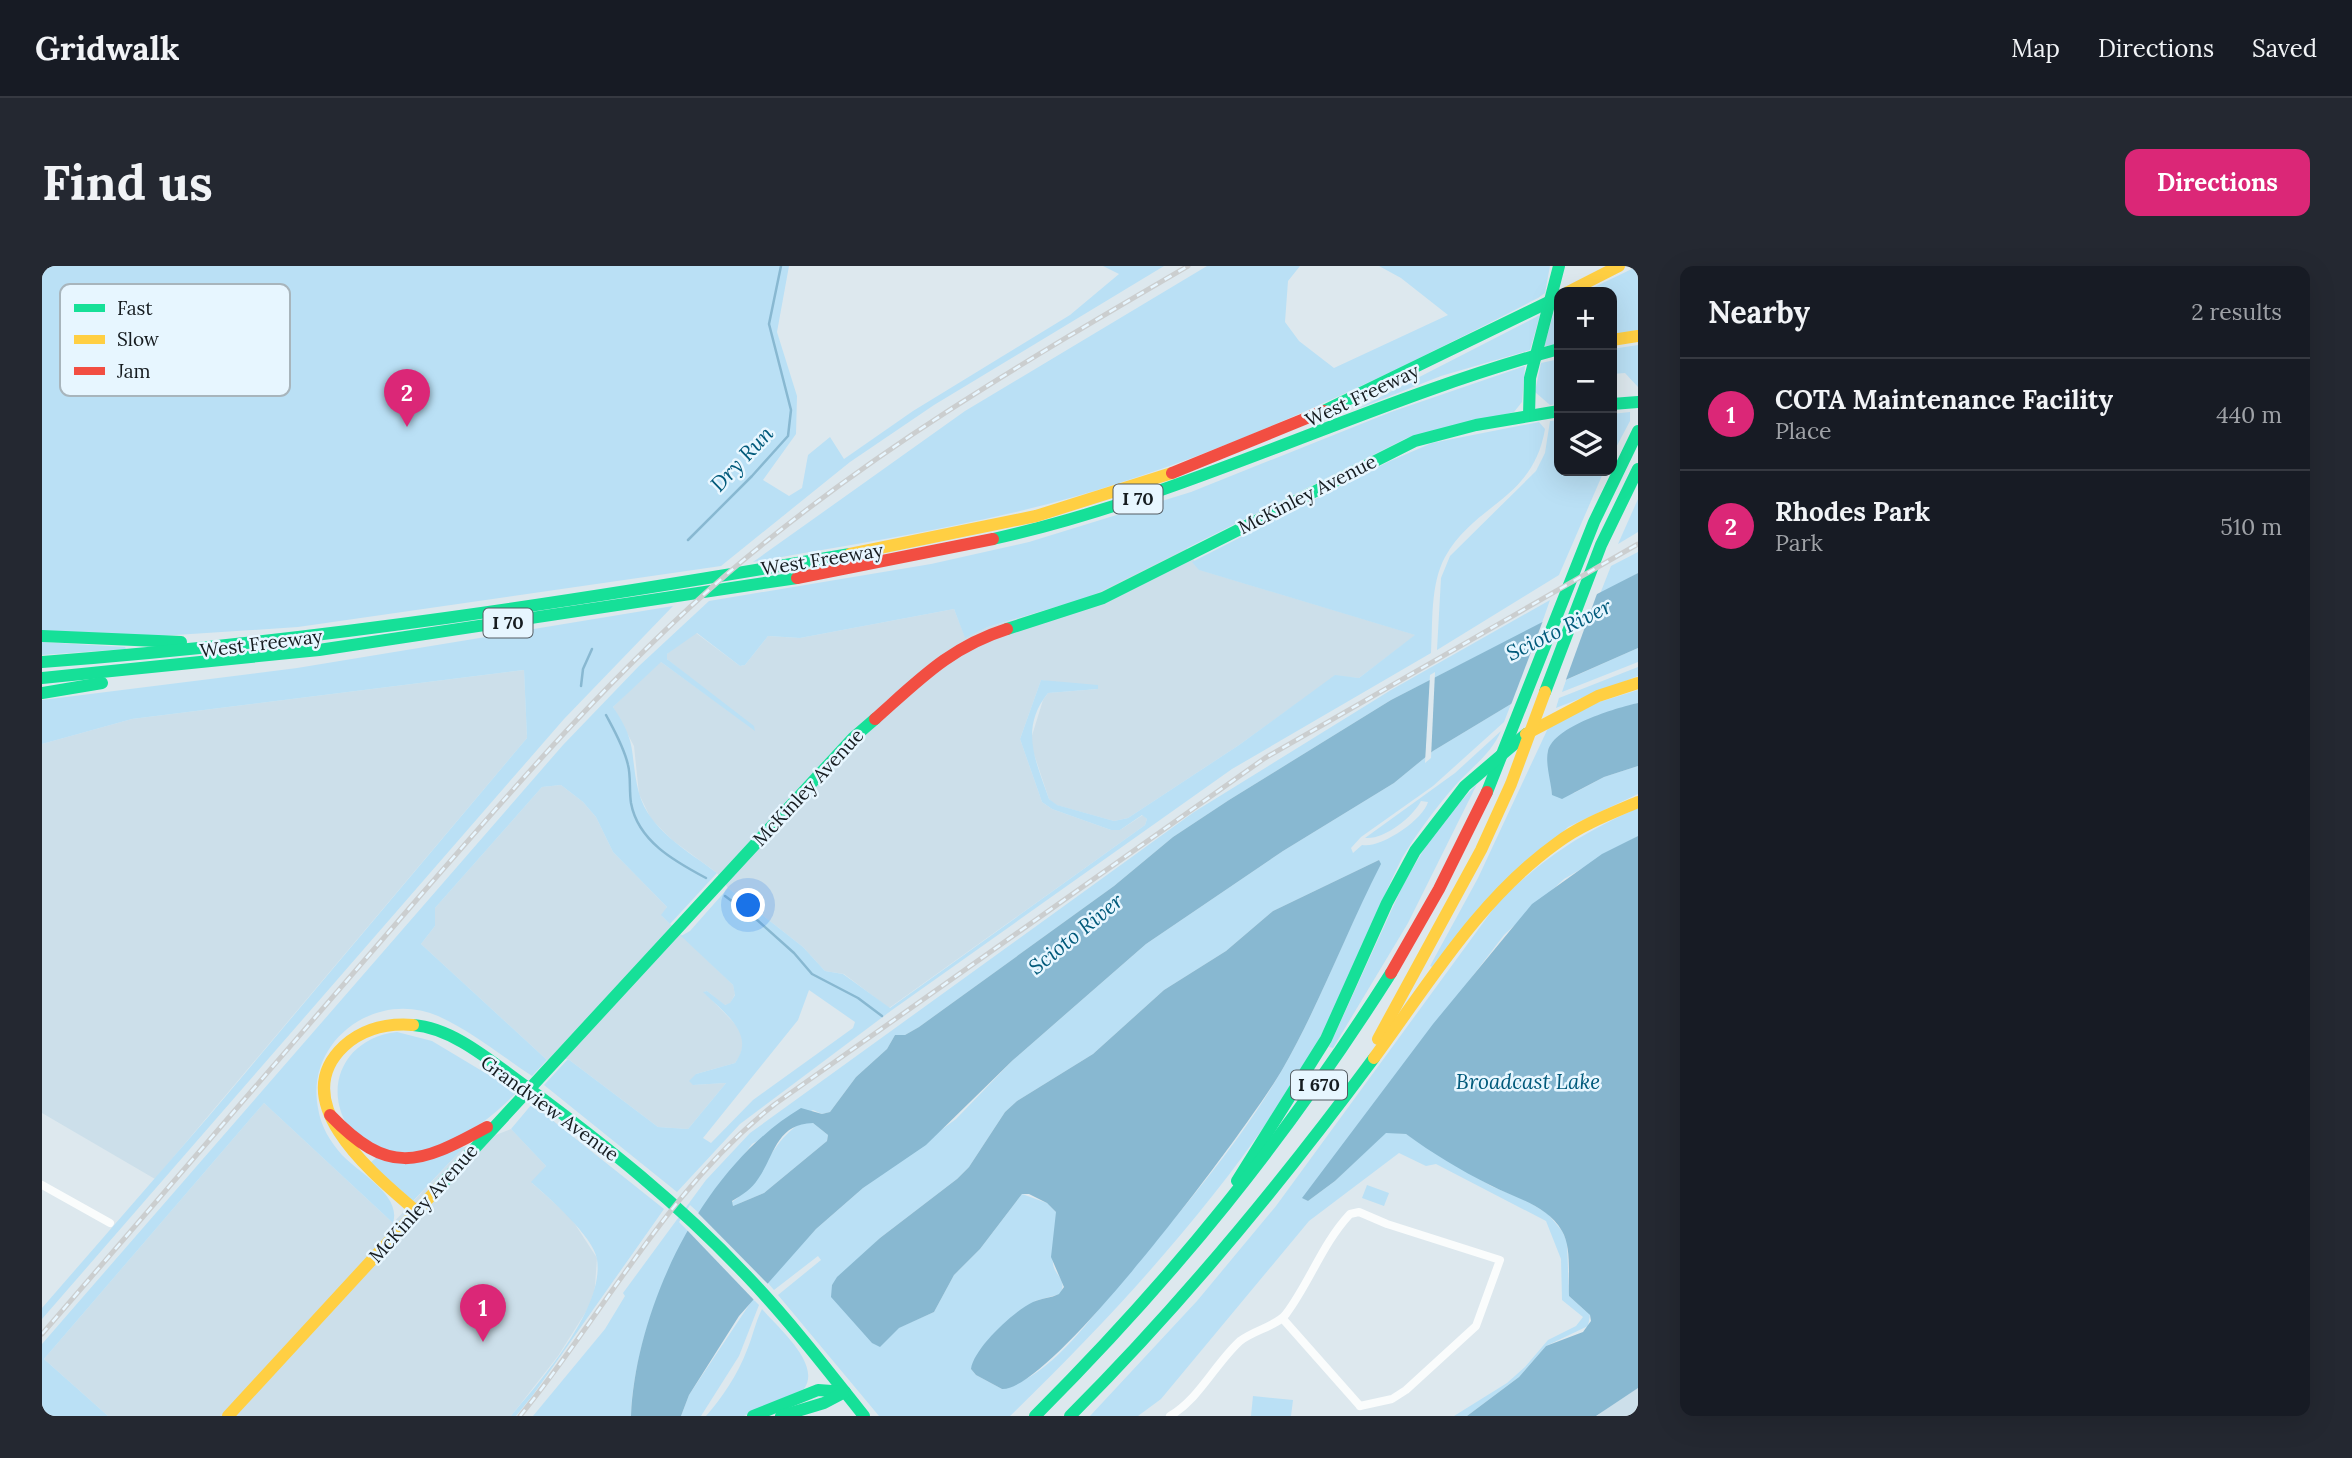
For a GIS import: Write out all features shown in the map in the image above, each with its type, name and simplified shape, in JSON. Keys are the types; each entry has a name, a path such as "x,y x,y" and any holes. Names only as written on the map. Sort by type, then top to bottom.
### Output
{"main road":[{"path":"1529,415 1530,378 1559,266"},
{"path":"1579,287 1619,266"},
{"name":"West Freeway","path":"42,662 243,645 665,584 979,530 1156,479 1330,411 1554,300"},
{"path":"1617,339 1638,336"},
{"name":"West Freeway","path":"42,678 209,664 329,650 760,585 891,562 1079,517 1207,476 1502,363 1555,350"},
{"path":"1617,404 1638,402"},
{"name":"McKinley Avenue","path":"228,1416 852,738 962,645 1103,598 1415,440 1554,412"},
{"name":"I 670","path":"1035,1416 1131,1321 1264,1162 1318,1086 1401,955 1482,802 1586,537 1638,431"},
{"name":"I 670","path":"1070,1416 1210,1268 1354,1083 1449,909 1510,787 1613,521 1638,469"},
{"path":"42,636 243,645"},
{"path":"42,693 209,664"},
{"path":"1185,1259 1316,1058 1395,887 1435,820 1478,770 1523,734 1555,714 1594,696 1638,683"},
{"path":"1354,1083 1466,929 1515,874 1546,849 1584,825 1638,802"},
{"name":"Grandview Avenue","path":"416,1211 348,1146 330,1115 328,1079 336,1057 357,1034 384,1023 414,1023 443,1033 505,1072 633,1169 701,1229 785,1318 864,1416"},
{"path":"330,1115 369,1152 403,1160 432,1154 500,1119"},
{"path":"753,1416 818,1390 845,1392"},
{"path":"781,1416 824,1403 845,1392"}],"street":[{"path":"42,1185 110,1223"},
{"path":"1170,1416 1193,1399 1238,1344 1252,1332 1283,1319 1326,1243 1354,1212 1500,1260 1476,1326 1406,1390 1392,1399 1360,1411 1283,1319"}],"shaded area":[{"path":"42,266 789,266 777,332 797,396 796,434 763,480 789,496 802,488 808,455 830,437 844,459 913,411 1070,315 1119,274 1103,266 1164,266 934,405 850,462 721,566 298,627 145,637 42,631"},
{"path":"1207,266 1300,266 1288,281 1285,322 1299,341 1334,368 1448,315 1401,278 1379,266 1550,266 1545,293 1538,298 1309,410 1191,458 1070,498 992,518 753,562 965,411"},
{"path":"1638,266 1638,330 1617,334 1617,287 1594,287"},
{"path":"1554,311 1554,345 1544,346"},
{"path":"1540,315 1530,350 1441,376 1355,410"},
{"path":"1638,345 1638,387 1625,373 1617,374 1617,348"},
{"path":"1554,360 1554,405 1550,405 1535,392 1541,363"},
{"path":"1525,366 1522,402 1514,412 1407,438 1089,597 988,627 965,638 954,609 800,638 768,636 745,665 740,666 697,633 667,654 667,659 754,726 755,731 661,662 613,707 627,731 639,793 651,818 671,839 717,873 670,924 661,915 667,907 613,852 596,817 583,802 561,785 542,787 435,908 435,926 421,944 547,1060 532,1076 462,1029 438,1016 415,1009 391,1010 369,1016 350,1027 334,1042 323,1062 317,1084 319,1115 342,1155 385,1194 394,1213 393,1223 264,1103 44,1359 108,1416 42,1416 42,1344 563,745 639,666 709,601 931,564 1029,542 1191,492 1391,412"},
{"path":"1630,412 1630,421 1617,446 1617,413"},
{"path":"1550,421 1554,421 1554,476 1602,476 1559,575 1437,650 1441,578 1450,556 1536,471 1545,453"},
{"path":"1539,422 1545,429 1529,471 1457,539 1445,557 1435,592 1431,653 1232,769 892,1010 740,1124 677,1192 544,1085 568,1059 658,1127 688,1129 726,1083 693,1085 689,1081 696,1074 735,1063 741,1052 742,1042 735,1024 703,992 707,991 725,1005 730,1003 735,995 733,985 681,936 690,931 728,888 803,947 825,971 843,974 890,1008 1145,825 1147,819 1142,815 1120,830 1111,830 1052,809 1042,802 1020,739 1041,680 1098,685 1098,689 1048,693 1034,719 1033,745 1049,799 1057,805 1114,821 1128,818 1239,745 1335,675 1359,678 1415,635 1199,570 1192,562 1388,462 1432,443","holes":["809,990 855,1022 853,1028 753,1100 711,1143 703,1138 798,1020"]},
{"path":"1638,499 1638,532 1618,544"},
{"path":"1187,548 1200,570 1416,635 1359,678 1335,676 1239,745 1128,818 1114,821 1056,805 1049,799 1030,742 1043,700 1048,693 1098,689 1041,680 1020,739 1042,802 1052,809 1111,830 1120,830 1143,815 1147,819 1145,825 889,1008 844,974 825,971 803,947 728,888 717,873 672,840 651,819 639,794 634,746 613,707 657,663 661,662 755,730 667,659 667,654 691,634 696,633 740,666 745,665 768,636 800,638 954,609 965,637 988,627 1055,608"},
{"path":"1638,552 1638,573 1600,594 1611,566"},
{"path":"1550,600 1542,623 1391,700 1173,837 1114,886 919,1027 905,1035 895,1035 887,1049 856,1077 830,1112 822,1114 813,1110 752,1144 700,1214 690,1205 679,1222 689,1232 667,1274 649,1321 637,1369 631,1416 533,1416 605,1329 625,1296 623,1293 706,1180 750,1133 1194,812 1391,690"},
{"path":"673,606 564,719 42,1319 42,1308 209,1116 527,738 524,670 132,719 42,744 42,700 297,668"},
{"path":"42,642 125,647 126,649 42,655"},
{"path":"1638,648 1638,662 1562,692 1566,680"},
{"path":"1638,667 1638,676 1556,708 1559,698"},
{"path":"524,670 527,738 155,1179 42,1113 42,744 132,719"},
{"path":"1638,690 1638,703 1595,717 1551,781 1552,794 1574,793 1604,777 1638,766 1638,794 1568,827 1432,967 1430,966 1478,878 1549,726 1596,703"},
{"path":"1511,704 1504,722 1433,786 1361,837 1351,848 1353,853 1362,845 1389,838 1410,825 1428,802 1421,801 1405,820 1389,831 1373,838 1365,838 1455,773 1501,731 1486,754 1439,805 1402,858 1332,1014 1305,1064 1274,1112 1205,1205 1130,1293 1010,1416 879,1416 778,1295 821,1260 818,1256 774,1290 767,1282 816,1229 863,1188 956,1119 1013,1060 1146,944 1283,851 1394,783 1433,751","holes":["1379,860 1380,864 1296,1045 1246,1127 1184,1207 1081,1331 1052,1360 1020,1382 1002,1389 976,1375 971,1369 1035,1301 1060,1294 1062,1289 1062,1281 1053,1264 1056,1212 1047,1203 1022,1194 980,1249 954,1275 934,1312 898,1328 832,1285 880,1238 957,1179 969,1167 1005,1112 1017,1101 1093,1054 1164,990 1226,951 1273,911"]},
{"path":"1477,784 1408,923 1333,1048 1329,1047 1403,885 1437,827"},
{"path":"561,785 583,802 596,817 613,852 667,907 662,916 733,985 735,994 730,1004 724,1005 707,991 704,992 741,1030 744,1042 740,1056 735,1063 696,1074 693,1085 726,1083 688,1129 658,1127 568,1059 547,1060 421,944 435,926 435,908 542,787"},
{"path":"1638,808 1638,836 1564,879 1504,935 1303,1198 1308,1201 1335,1181 1386,1132 1406,1134 1491,1186 1527,1201 1548,1214 1567,1242 1569,1296 1590,1315 1588,1326 1546,1346 1519,1377 1467,1416 1454,1416 1507,1383 1548,1340 1576,1326 1583,1317 1562,1300 1561,1259 1546,1221 1436,1164 1426,1166 1399,1153 1309,1221 1161,1399 1138,1416 1090,1416 1197,1301 1276,1206 1499,901 1564,848"},
{"path":"397,1032 432,1041 517,1092 478,1125 417,1155 407,1156 366,1146 351,1130 341,1113 338,1095 340,1077 347,1061 359,1047 376,1037"},
{"path":"264,1103 393,1223 464,1147 511,1129 546,1166 532,1183 571,1218 597,1258 594,1299 558,1356 511,1416 108,1416 44,1359"},
{"path":"532,1104 664,1209 533,1395 516,1416 511,1416 568,1342 591,1299 597,1278 597,1259 588,1240 531,1182 546,1166 511,1129"},
{"path":"801,1123 813,1123 828,1135 827,1141 764,1193 733,1206 732,1202 752,1184 781,1141"},
{"path":"464,1147 413,1201 370,1163 376,1158"},
{"path":"1367,1185 1389,1193 1384,1206 1362,1198"},
{"path":"753,1299 759,1305 739,1356 701,1416 681,1416 689,1395"},
{"path":"762,1309 803,1358 808,1379 804,1389 744,1416 706,1416 724,1394 739,1368"},
{"path":"1638,1388 1638,1416 1597,1416 1614,1402"},
{"path":"1253,1396 1293,1400 1291,1416 1251,1416"}],"water":[{"name":"Scioto River","path":"1638,573 1638,648 1511,704 1433,751 1394,783 1283,851 1146,944 1013,1060 926,1145 863,1188 816,1229 739,1316 689,1395 681,1416 631,1416 636,1373 646,1329 661,1285 706,1202 734,1165 766,1133 801,1108 822,1114 830,1112 856,1077 887,1049 895,1035 905,1035 919,1027 1114,886 1173,837 1391,700","holes":["813,1123 828,1135 827,1141 764,1193 733,1206 732,1201 756,1183 778,1142 791,1129"]},
{"path":"1638,703 1638,766 1604,777 1562,799 1552,795 1547,756 1553,742 1587,719"},
{"name":"Broadcast Lake","path":"1638,836 1638,1388 1596,1416 1467,1416 1519,1377 1546,1346 1583,1332 1591,1321 1590,1315 1569,1296 1567,1246 1556,1222 1539,1208 1468,1173 1406,1134 1386,1133 1335,1181 1308,1201 1302,1198 1433,1024 1532,904 1602,854"},
{"path":"1379,860 1381,864 1309,1020 1264,1098 1150,1250 1063,1348 1027,1378 1002,1389 976,1375 971,1369 979,1351 1006,1322 1033,1302 1059,1294 1064,1287 1051,1257 1056,1212 1047,1203 1029,1194 1022,1194 980,1249 954,1275 934,1312 899,1328 880,1347 872,1343 831,1297 832,1285 837,1277 880,1238 969,1167 1005,1112 1017,1101 1093,1054 1164,990 1226,951 1273,911"}],"pier":[{"path":"1598,591 1564,685 1509,710 1544,618"},
{"path":"1435,672 1431,758 1425,763 1430,675"},
{"path":"697,1212 769,1285 755,1301 687,1230"}],"waterway":[{"name":"Dry Run","path":"688,540 788,436 791,410 769,324 781,266"},
{"name":"Dry Run","path":"581,686 583,669 592,649"},
{"name":"Dry Run","path":"606,715 626,758 631,803 641,828 649,839 670,857 706,878"},
{"name":"Dry Run","path":"725,896 794,953 812,974 858,998 882,1016"}],"railway":[{"path":"42,1334 558,740 683,614 781,530 893,448 1009,373 1188,266"},
{"path":"520,1416 670,1212 737,1137 775,1104 1265,758 1638,544"}],"traffic: fast":[{"path":"1529,415 1530,378 1559,266"},
{"path":"1324,411 1554,299"},
{"path":"993,539 1065,521 1137,498 1487,370 1556,350"},
{"path":"1617,404 1638,402"},
{"path":"1007,629 1103,598 1415,441 1476,425 1554,412"},
{"path":"1487,792 1594,522 1638,431"},
{"path":"1545,692 1601,545 1638,469"},
{"path":"42,662 144,654 448,618 850,554"},
{"path":"42,678 319,650 797,578"},
{"path":"42,636 181,642"},
{"path":"42,693 102,683"},
{"path":"440,1186 853,738 875,719"},
{"path":"1237,1181 1326,1039 1387,903 1415,851 1465,786 1526,734"},
{"path":"1035,1416 1135,1311 1226,1205 1310,1093 1391,973"},
{"path":"413,1025 444,1033 488,1059 585,1131 668,1199 761,1291 864,1416"},
{"path":"1070,1416 1151,1331 1228,1243 1374,1058"},
{"path":"753,1416 818,1390 845,1392"},
{"path":"781,1416 824,1403 843,1393"}],"traffic: slow":[{"path":"1578,287 1619,266"},
{"path":"1617,339 1638,336"},
{"path":"850,554 1036,516 1172,473"},
{"path":"1526,734 1598,696 1638,683"},
{"path":"1378,1039 1481,850 1511,784 1545,692"},
{"path":"1374,1058 1457,943 1503,890 1529,865 1566,837 1596,820 1638,802"},
{"path":"413,1025 376,1028 352,1040 344,1046 328,1068 324,1091 330,1114 342,1137 360,1159 416,1211"},
{"path":"228,1416 440,1186"}],"traffic: jam":[{"path":"1172,473 1324,411"},
{"path":"797,578 993,539"},
{"path":"875,719 921,678 952,655 987,636 1007,629"},
{"path":"1391,973 1439,889 1487,792"},
{"path":"330,1115 370,1148 387,1156 405,1158 442,1150 487,1127"}],"place":[{"name":"Rhodes Park","path":"407,427"},
{"name":"COTA Maintenance Facility","path":"483,1342"}]}
